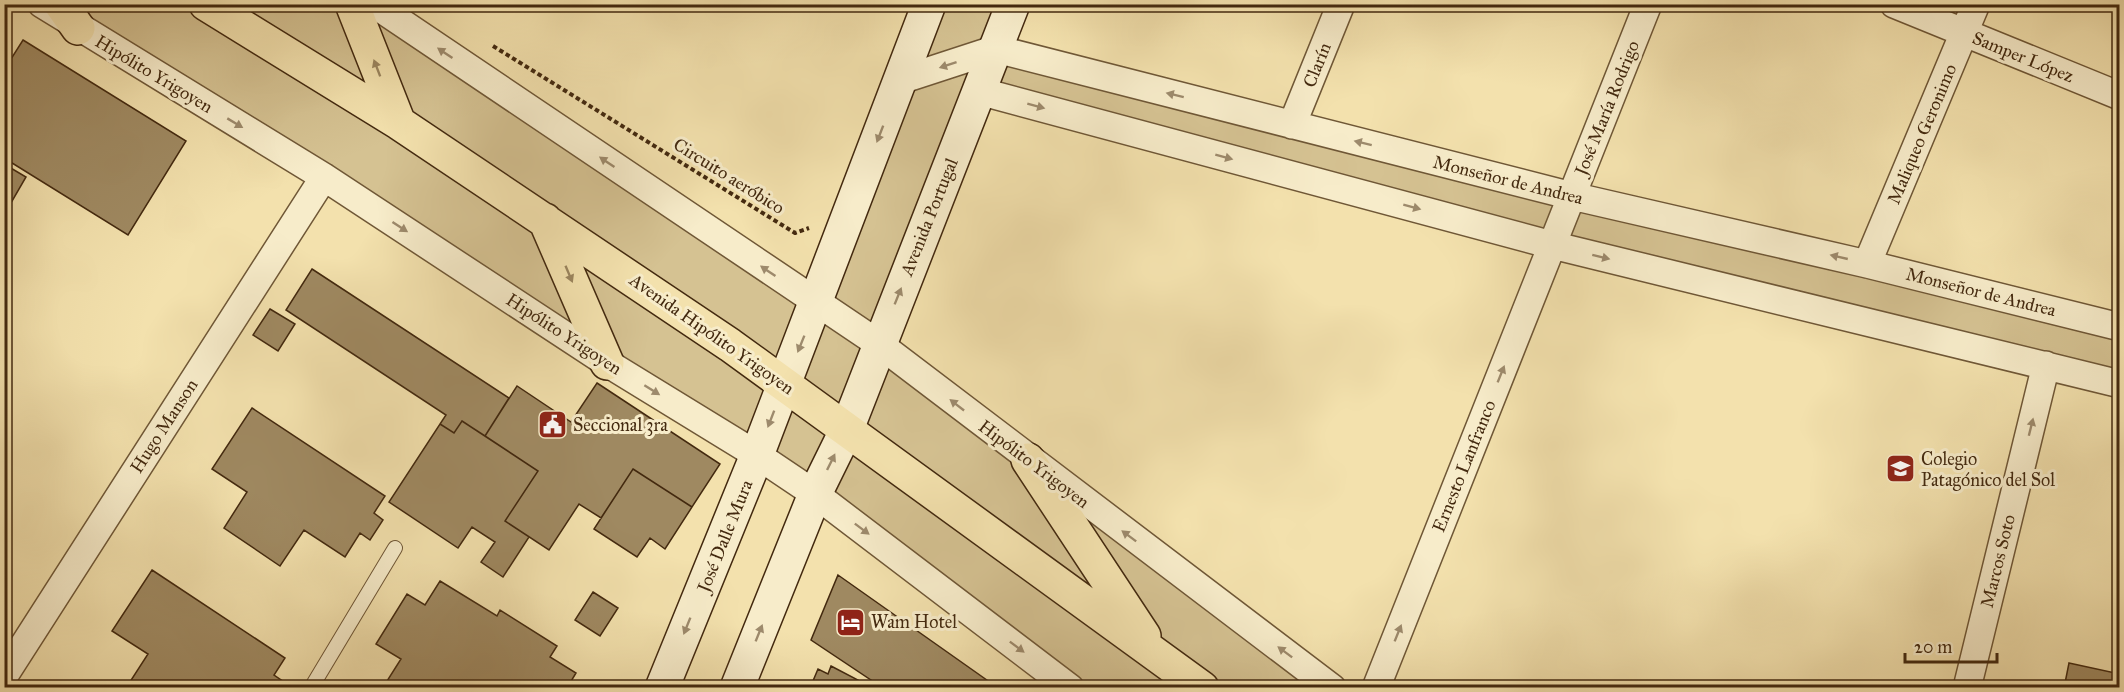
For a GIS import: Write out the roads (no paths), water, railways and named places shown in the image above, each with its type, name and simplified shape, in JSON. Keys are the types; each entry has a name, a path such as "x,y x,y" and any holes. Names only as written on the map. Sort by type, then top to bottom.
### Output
{"highway":[{"name":"Avenida Hipólito Yrigoyen","path":"207,4 399,123 784,383 1202,687"},
{"path":"352,4 399,123"},
{"path":"545,220 607,363"},
{"path":"1028,460 1154,651 1175,687"}],"main road":[{"path":"784,383 929,4"},
{"name":"Avenida Portugal","path":"847,429 1013,4"},
{"name":"José Dalle Mura","path":"662,687 758,455 784,383"},
{"path":"737,687 815,494 847,429"}],"street":[{"name":"Hipólito Yrigoyen","path":"42,4 69,16 324,177 607,363 758,455 815,494 1070,687"},
{"name":"Hipólito Yrigoyen","path":"374,4 816,304 879,344 1028,460 1332,687"},
{"name":"Clarín","path":"1292,125 1341,4"},
{"name":"José María Rodrigo","path":"1552,245 1648,4"},
{"name":"Samper López","path":"1894,4 2120,96"},
{"name":"Maliqueo Geronimo","path":"1866,264 1976,4"},
{"path":"901,80 996,49"},
{"name":"Monseñor de Andrea","path":"996,49 1572,196 1866,264 2120,327"},
{"path":"979,91 1552,245 2120,384"},
{"name":"Hugo Manson","path":"4,676 324,177"},
{"name":"Ernesto Lanfranco","path":"1376,687 1552,245"},
{"name":"Marcos Soto","path":"1967,687 2046,365"}],"lane":[{"path":"311,687 395,548"}],"place":[{"name":"Seccional 3ra","path":"552,425"},
{"name":"Colegio Patagónico del Sol","path":"1900,469"},
{"name":"Wam Hotel","path":"850,622"}]}
